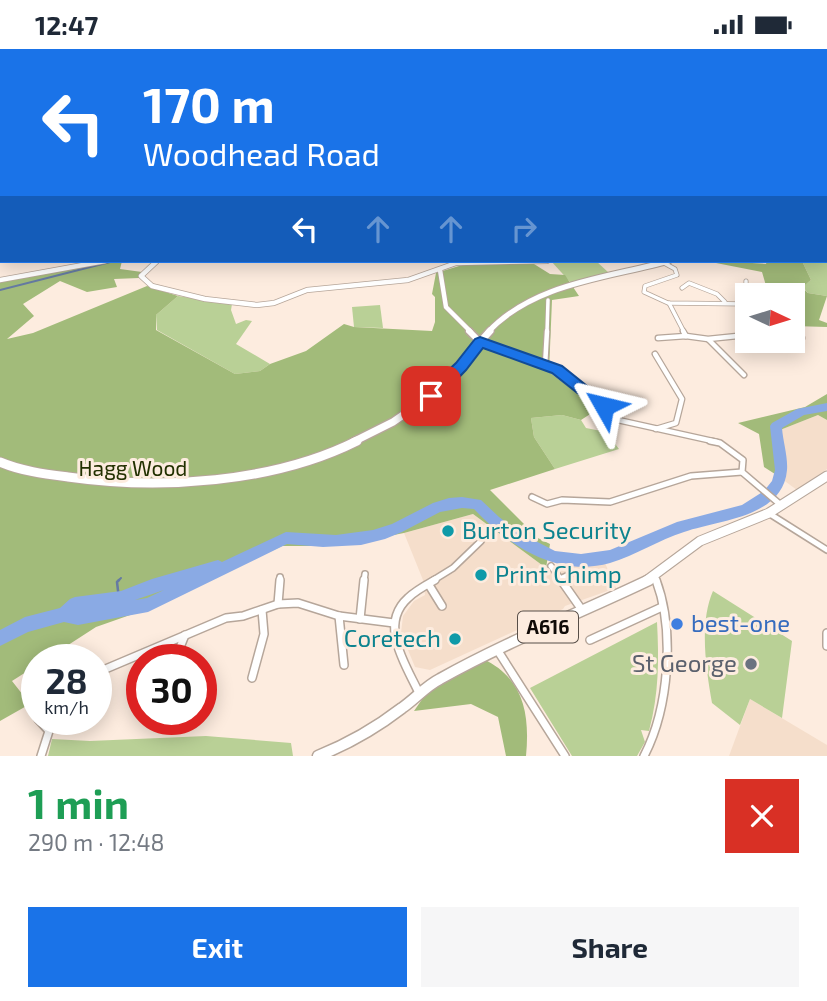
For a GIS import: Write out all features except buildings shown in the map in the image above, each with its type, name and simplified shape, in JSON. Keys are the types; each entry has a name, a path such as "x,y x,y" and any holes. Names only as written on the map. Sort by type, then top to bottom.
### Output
{"main road":[{"path":"0,463 75,479 119,483 185,483 253,473 339,448 399,418 431,396 461,367 480,342 516,308 542,296 662,263"},
{"name":"A616","path":"318,756 350,743 400,710 436,681 496,648 655,577 700,541 769,513 779,503 827,476"}],"street":[{"path":"0,279 93,263"},
{"path":"155,263 141,277 148,284 205,299 268,305 307,290 398,282 456,263"},
{"path":"667,263 675,269 677,275 645,286 644,292 668,303 746,303 746,281"},
{"path":"440,270 446,307 480,342 557,369 593,396 618,420 720,443 743,460 742,472"},
{"path":"682,288 689,283 718,294 726,303"},
{"path":"545,366 548,300"},
{"path":"668,303 686,336"},
{"path":"657,338 686,336 708,339 735,336"},
{"path":"708,339 744,375"},
{"path":"655,354 682,399 676,423 655,429"},
{"path":"532,497 548,507 562,500 610,502 691,476 742,472 779,503"},
{"path":"769,513 827,550"},
{"path":"420,694 397,646 394,623 407,598 453,568 481,541"},
{"path":"551,566 583,611"},
{"path":"560,579 573,573"},
{"path":"359,619 365,574"},
{"path":"278,604 280,577"},
{"path":"644,756 657,730 664,698 662,607 660,588 655,577"},
{"path":"429,585 442,607"},
{"path":"112,666 226,618 243,617 278,604 298,603 339,616 394,623"},
{"path":"590,640 662,607"},
{"path":"252,678 264,634 262,610"},
{"path":"339,616 344,666"},
{"path":"827,633 827,646"},
{"path":"181,644 185,634"},
{"path":"496,648 565,756"},
{"path":"41,756 48,735"}],"shaded area":[{"path":"818,415 827,420 827,469 797,490 778,476 780,430"},
{"path":"473,514 546,568 605,563 616,588 565,606 430,670 415,667 401,633 403,616 414,601 425,595 423,580 404,533"},
{"path":"750,699 827,745 827,756 729,756"}],"green space":[{"name":"Hagg Wood","path":"98,263 122,263 120,269 142,272 139,278 114,279 117,287 87,292 60,281 23,304 34,316 7,339 33,333 147,286 178,296 156,315 156,330 235,374 260,371 270,364 306,351 344,324 354,327 432,331 435,322 435,297 432,294 436,273 469,263 534,264 550,274 565,275 579,296 552,300 549,372 598,409 581,420 562,415 531,418 534,437 555,469 490,490 538,538 550,544 546,568 473,514 404,533 338,546 282,546 150,608 96,627 70,644 21,644 21,675 12,681 21,692 21,709 0,721 0,281"},
{"path":"553,263 598,263 609,273 571,283"},
{"path":"716,263 803,263 811,280 805,285 765,283 762,272"},
{"path":"803,263 827,263 827,296 808,293 805,284 811,280"},
{"path":"805,290 808,293 827,296 819,320 827,323 827,327 805,326"},
{"path":"178,296 232,304 231,310 236,324 252,321 236,344 270,364 260,371 235,374 157,330 156,315"},
{"path":"380,305 383,328 354,327 352,307"},
{"path":"827,394 827,420 818,415 780,430 778,476 764,467 759,434 738,423 805,407"},
{"path":"562,415 581,420 586,428 606,432 619,449 555,469 534,437 531,418"},
{"path":"713,591 792,641 782,718 750,699 740,725 712,703 705,632"},
{"path":"657,622 655,703 649,731 641,730 645,742 637,756 572,756 530,688"},
{"path":"483,659 508,676 516,687 525,712 526,756 506,756 498,717 471,704 414,711 425,695"},
{"path":"206,736 291,743 293,756 48,756 52,739 90,741"}],"waterway":[{"path":"0,290 106,263"},
{"path":"64,614 78,617 148,605 286,538 310,541 361,539 397,528 437,507 462,502 477,504 495,521 543,553 566,560 596,560 677,528 732,514 758,503 769,495 780,477 776,426 801,412 827,407"},
{"path":"64,614 75,604 121,598 218,567"},
{"path":"119,599 117,582 121,578"},
{"path":"0,638 25,625 64,614"}],"place":[{"name":"Burton Security","path":"448,531"},
{"name":"Print Chimp","path":"481,575"},
{"name":"best-one","path":"677,624"},
{"name":"Coretech","path":"455,639"},
{"name":"St George","path":"751,664"}],"route":[{"path":"431,396 461,367 480,342 557,369 604,406"}]}
